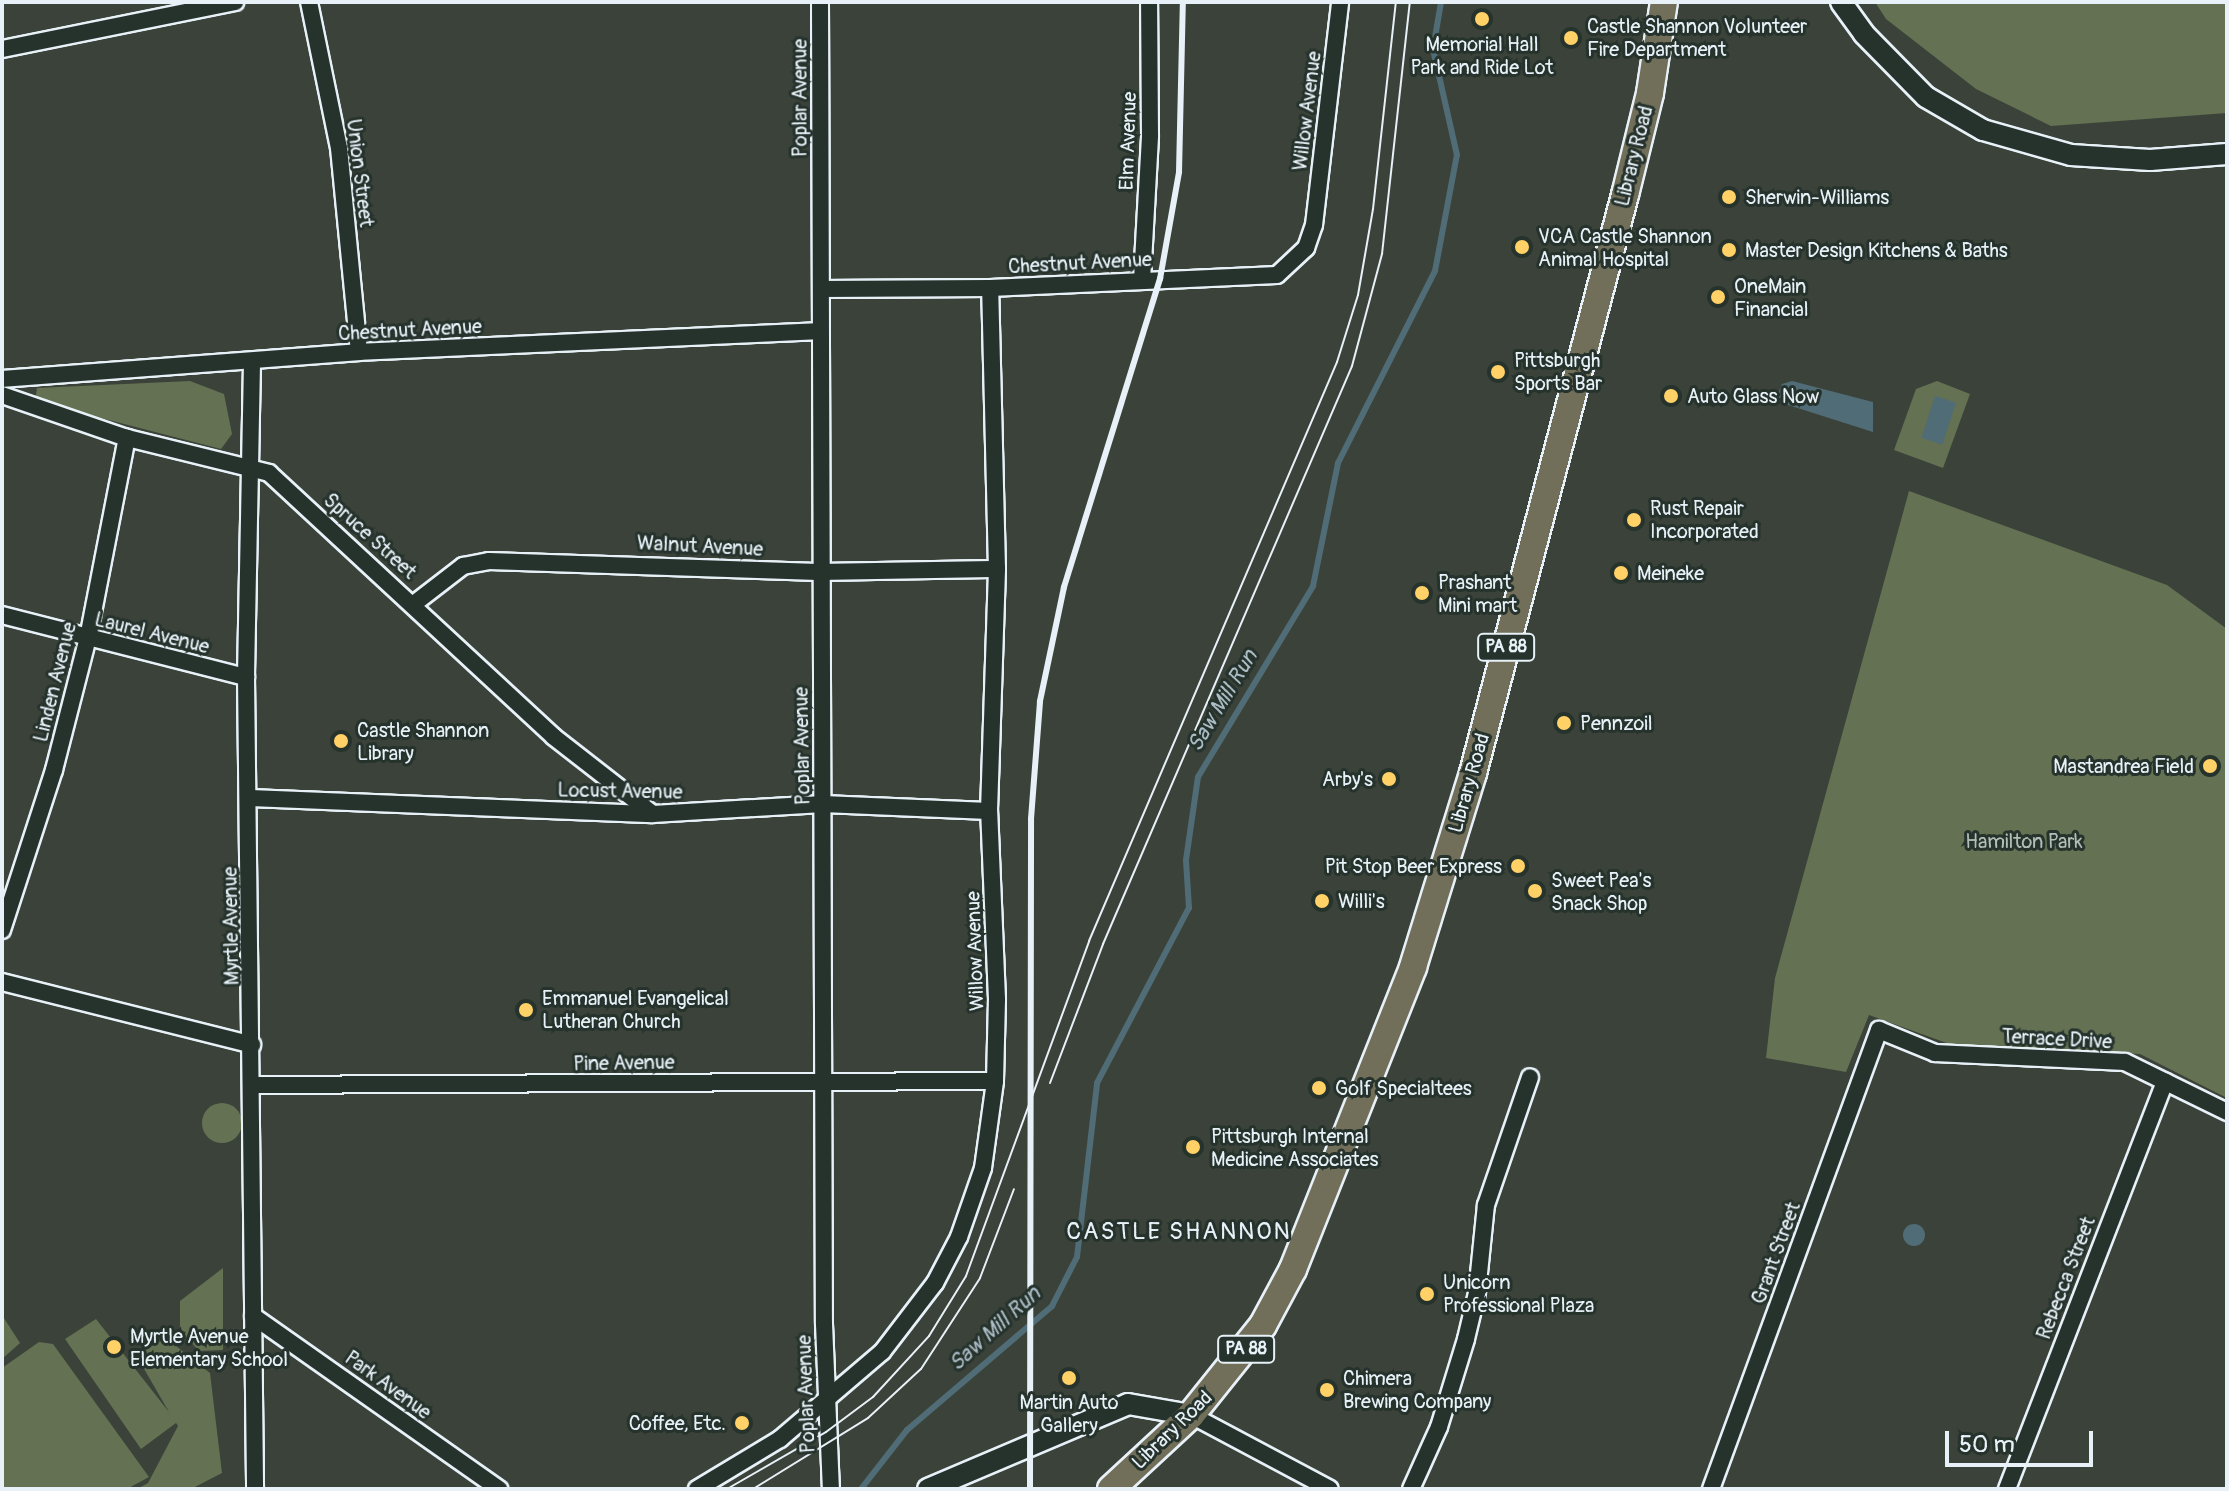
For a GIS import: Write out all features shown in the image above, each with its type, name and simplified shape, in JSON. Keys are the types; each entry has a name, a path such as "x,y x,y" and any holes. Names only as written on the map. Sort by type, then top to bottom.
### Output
{"main road":[{"name":"Library Road","path":"1111,1489 1191,1415 1263,1325 1293,1269 1434,907 1627,187 1659,46 1664,2"}],"street":[{"path":"2,49 235,2"},
{"name":"Union Street","path":"309,2 339,148 359,352"},
{"name":"Poplar Avenue","path":"820,2 818,572 823,804 825,1404 831,1489"},
{"name":"Elm Avenue","path":"1142,280 1150,135 1149,2"},
{"name":"Willow Avenue","path":"1314,225 1340,2"},
{"path":"1841,2 1874,46 1926,97 1983,130 2071,155 2150,160 2227,154"},
{"name":"Chestnut Avenue","path":"821,289 990,288 1277,275 1306,248 1314,225"},
{"name":"Willow Avenue","path":"697,1489 780,1439 825,1404 882,1352 935,1283 959,1237 983,1168 995,1081 989,811 997,569 990,288"},
{"name":"Chestnut Avenue","path":"2,379 252,363 359,352 820,331"},
{"name":"Myrtle Avenue","path":"252,363 246,677 250,798 255,1489"},
{"name":"Spruce Street","path":"2,395 127,438 251,465 269,473 415,603 554,737 653,814"},
{"name":"Linden Avenue","path":"2,930 54,770 88,638 127,438"},
{"name":"Walnut Avenue","path":"415,603 463,566 489,561 818,572 997,569"},
{"name":"Laurel Avenue","path":"2,615 246,677"},
{"name":"Locust Avenue","path":"250,798 653,814 823,804 989,811"},
{"path":"2,982 252,1045"},
{"name":"Terrace Drive","path":"1879,1030 1935,1053 2125,1062 2227,1112"},
{"name":"Grant Street","path":"1711,1489 1879,1030"},
{"path":"1411,1489 1439,1427 1466,1339 1477,1293 1486,1205 1530,1077"},
{"name":"Pine Avenue","path":"252,1085 995,1081"},
{"name":"Rebecca Street","path":"2007,1489 2165,1082"},
{"name":"Park Avenue","path":"253,1316 499,1489"},
{"path":"928,1489 1128,1404 1191,1415 1330,1489"}],"green space":[{"path":"1875,2 2227,2 2227,113 2051,126 1976,89 1886,19"},
{"path":"190,381 224,394 232,434 221,449 35,401 37,388"},
{"path":"1937,381 1970,394 1943,468 1894,450 1916,389"},
{"name":"Hamilton Park","path":"1909,491 2167,585 2227,629 2227,1098 2140,1054 1955,1046 1869,1015 1846,1072 1766,1058 1775,978"},
{"path":"222,1103 236,1109 242,1123 236,1137 222,1143 208,1137 202,1123 208,1109"},
{"path":"223,1268 223,1350 199,1351 180,1330 180,1301"},
{"path":"2,1315 20,1343 2,1359"},
{"path":"96,1319 169,1412 136,1355 166,1338 210,1373 222,1473 191,1489 137,1489 148,1483 178,1426 176,1423 141,1449 65,1339"},
{"path":"39,1342 53,1344 149,1477 127,1489 2,1489 2,1368"}],"water":[{"path":"1792,381 1873,402 1873,432 1785,404 1777,396 1782,384"},
{"path":"1935,396 1956,403 1942,445 1921,438"},
{"path":"1910,1224 1918,1224 1925,1235 1918,1246 1910,1246 1903,1239 1903,1231"}],"waterway":[{"name":"Saw Mill Run","path":"861,1489 907,1430 1052,1306 1077,1257 1097,1083 1189,908 1186,860 1198,777 1313,586 1338,463 1435,271 1457,155 1433,49 1441,2"}],"tram line":[{"path":"727,1489 826,1432 873,1397 929,1336 966,1276 1089,941 1337,362 1358,295 1373,209 1396,2"},
{"path":"1050,1083 1103,944 1352,366 1382,254 1410,2"},
{"path":"753,1489 868,1418 921,1369 980,1278 1014,1189"}],"railway":[{"path":"1030,1489 1031,819 1040,701 1064,587 1160,279 1179,172 1183,2"}],"place":[{"name":"Memorial Hall Park and Ride Lot","path":"1482,19"},
{"name":"Castle Shannon Volunteer Fire Department","path":"1571,38"},
{"name":"Sherwin-Williams","path":"1729,197"},
{"name":"VCA Castle Shannon Animal Hospital","path":"1522,247"},
{"name":"Master Design Kitchens & Baths","path":"1729,250"},
{"name":"OneMain Financial","path":"1718,297"},
{"name":"Pittsburgh Sports Bar","path":"1498,372"},
{"name":"Auto Glass Now","path":"1671,396"},
{"name":"Rust Repair Incorporated","path":"1634,520"},
{"name":"Meineke","path":"1621,573"},
{"name":"Prashant Mini mart","path":"1422,593"},
{"name":"Pennzoil","path":"1564,723"},
{"name":"Castle Shannon Library","path":"341,741"},
{"name":"Mastandrea Field","path":"2210,766"},
{"name":"Arby's","path":"1389,779"},
{"name":"Pit Stop Beer Express","path":"1518,866"},
{"name":"Sweet Pea's Snack Shop","path":"1535,891"},
{"name":"Willi's","path":"1322,901"},
{"name":"Emmanuel Evangelical Lutheran Church","path":"526,1010"},
{"name":"Golf Specialtees","path":"1319,1088"},
{"name":"Pittsburgh Internal Medicine Associates","path":"1193,1147"},
{"name":"Unicorn Professional Plaza","path":"1427,1294"},
{"name":"Myrtle Avenue Elementary School","path":"114,1347"},
{"name":"Martin Auto Gallery","path":"1069,1378"},
{"name":"Chimera Brewing Company","path":"1327,1390"},
{"name":"Coffee, Etc.","path":"742,1423"}],"district":[{"name":"CASTLE SHANNON","path":"1179,1232"}]}
